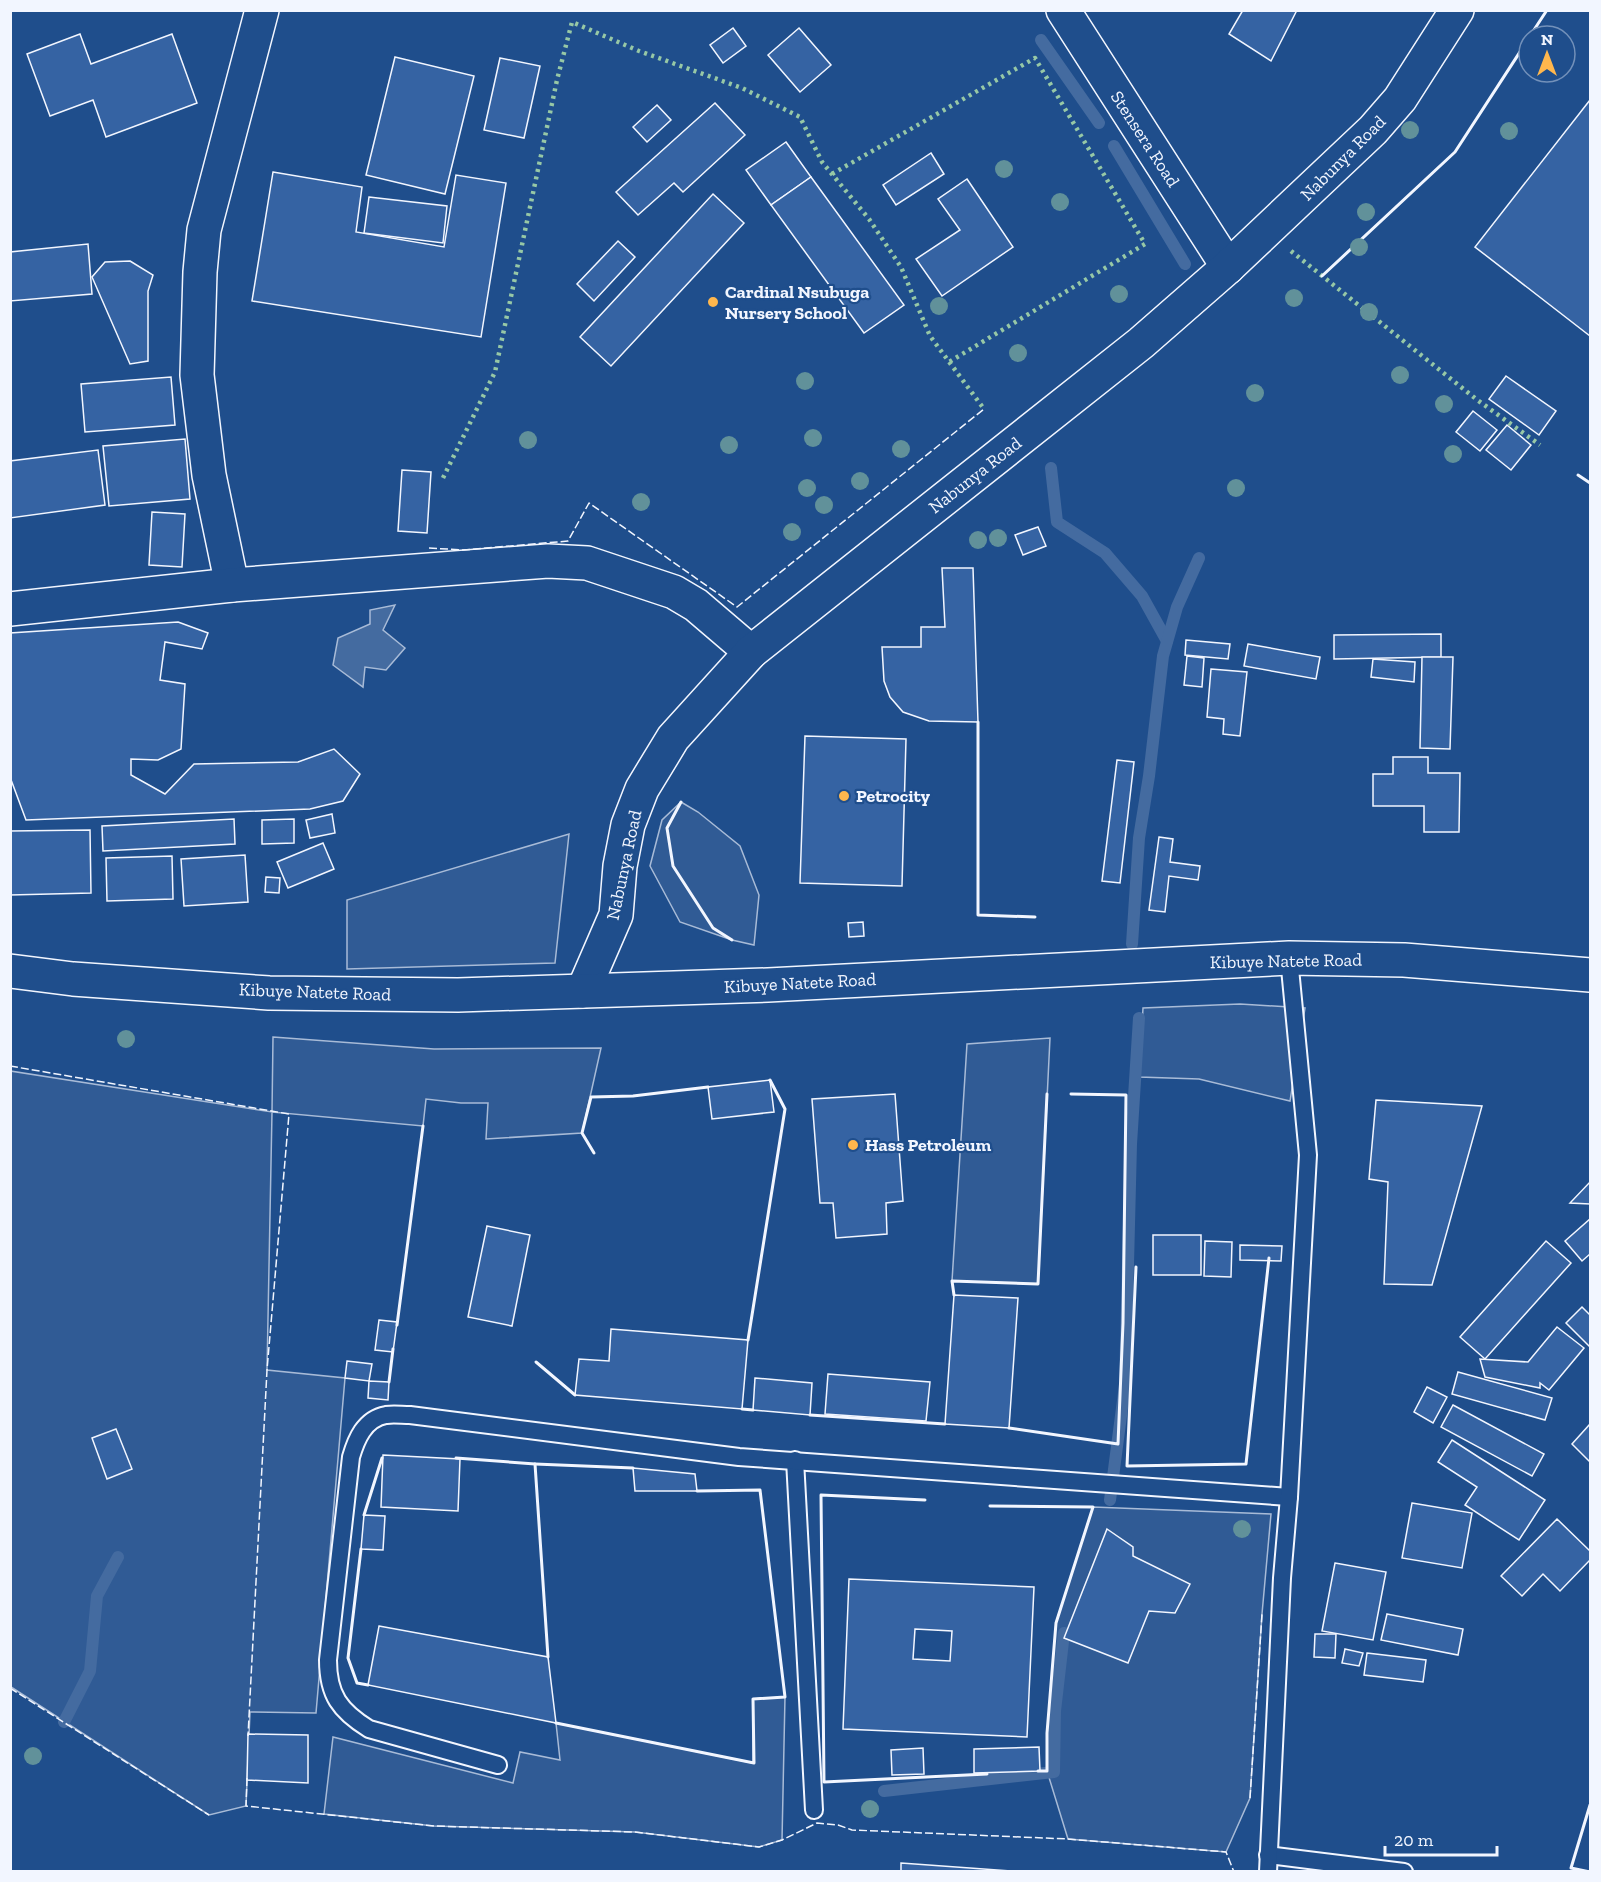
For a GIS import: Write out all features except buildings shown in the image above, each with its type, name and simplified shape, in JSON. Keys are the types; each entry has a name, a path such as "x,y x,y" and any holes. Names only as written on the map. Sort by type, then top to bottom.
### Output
{"main road":[{"path":"232,585 209,475 197,375 200,272 204,230 262,10"},
{"name":"Stensera Road","path":"1063,10 1228,267"},
{"name":"Nabunya Road","path":"583,991 616,915 622,856 628,825 642,789 673,738 751,652 1141,343 1228,267 1373,130 1400,99 1457,10"},
{"path":"10,609 232,585 548,561 587,564 674,592 696,605 751,652"},
{"name":"Kibuye Natete Road","path":"10,971 73,979 269,993 458,995 768,985 1289,958 1404,960 1590,975"}],"lane":[{"path":"1289,958 1308,1155 1289,1497 1282,1578 1268,1864 1404,1872"},
{"path":"498,1765 369,1729 352,1718 336,1699 328,1681 328,1660 351,1457 357,1436 369,1424 384,1415 410,1415 739,1457 1289,1497"},
{"path":"795,1461 814,1810"}],"shaded area":[{"path":"395,605 383,630 405,648 386,670 365,667 363,687 333,665 338,638 370,624 370,610"},
{"path":"681,802 698,812 740,846 759,895 754,945 680,922 650,866 662,820"},
{"path":"569,834 555,963 347,969 347,900"},
{"path":"1240,1004 1305,1008 1290,1101 1199,1079 1139,1077 1143,1008"},
{"path":"273,1037 434,1049 601,1048 582,1133 486,1139 488,1103 426,1099 423,1126 272,1112"},
{"path":"1050,1038 1038,1284 952,1281 967,1044"},
{"path":"10,1071 272,1112 267,1370 345,1378 316,1713 250,1712 246,1806 209,1815 11,1687"},
{"path":"1093,1507 1271,1514 1250,1798 1226,1852 1068,1839 1047,1771 1047,1733 1056,1623"},
{"path":"785,1697 782,1840 759,1847 635,1832 434,1826 324,1814 333,1737 513,1783 520,1752 560,1760 556,1723 753,1763 753,1699"}],"waterway":[{"path":"1041,40 1099,123"},
{"path":"1114,146 1185,264"},
{"path":"1051,468 1057,522 1105,553 1142,596 1167,641"},
{"path":"1132,944 1139,838 1149,776 1163,656 1177,607 1199,558"},
{"path":"1110,1500 1125,1385 1131,1144 1139,1018"},
{"path":"64,1722 90,1671 97,1596 118,1557"},
{"path":"884,1791 1054,1772 1055,1711 1064,1633"}],"hedge":[{"path":"443,478 495,372 557,80 572,22 639,51 742,88 800,117 822,162 869,219 901,267 930,336 984,409"},
{"path":"832,174 1035,58 1145,244 949,362"},
{"path":"1291,251 1476,399 1540,445"}],"fence":[{"path":"429,548 463,550 568,541 589,503 737,607 984,409"},
{"path":"10,1066 289,1114 267,1370 248,1736"},
{"path":"1250,1798 1262,1614"},
{"path":"10,1688 209,1815"},
{"path":"247,1778 246,1806 434,1826 635,1832 759,1847 782,1840 817,1823 838,1825 852,1830 1068,1839 1226,1852 1234,1872"}],"wall":[{"path":"1538,24 1547,10"},
{"path":"1322,276 1455,152 1517,56"},
{"path":"1578,475 1590,483"},
{"path":"978,722 978,915 1035,917"},
{"path":"681,802 667,828 673,866 713,928 732,940"},
{"path":"748,1340 785,1109 770,1080"},
{"path":"594,1153 582,1133 591,1097 633,1096 708,1087"},
{"path":"954,1295 952,1281 1038,1284 1047,1094"},
{"path":"1009,1428 1118,1444 1123,1323 1126,1095 1071,1094"},
{"path":"397,1325 423,1126"},
{"path":"1136,1267 1127,1466 1246,1464 1269,1258"},
{"path":"389,1382 393,1349"},
{"path":"536,1362 575,1395"},
{"path":"742,1409 753,1410"},
{"path":"810,1415 945,1424"},
{"path":"364,1515 382,1458"},
{"path":"456,1458 535,1464 548,1657"},
{"path":"535,1464 633,1468"},
{"path":"556,1723 754,1763 753,1699 785,1697 760,1490 697,1491"},
{"path":"925,1500 821,1495 824,1782 987,1774"},
{"path":"990,1506 1093,1507 1056,1623 1047,1733 1047,1771 1038,1771"},
{"path":"361,1549 348,1658 357,1683 368,1685"},
{"path":"1590,1805 1571,1868 1590,1872"}],"place":[{"name":"Cardinal Nsubuga Nursery School","path":"713,302"},
{"name":"Petrocity","path":"844,796"},
{"name":"Hass Petroleum","path":"853,1145"}]}
